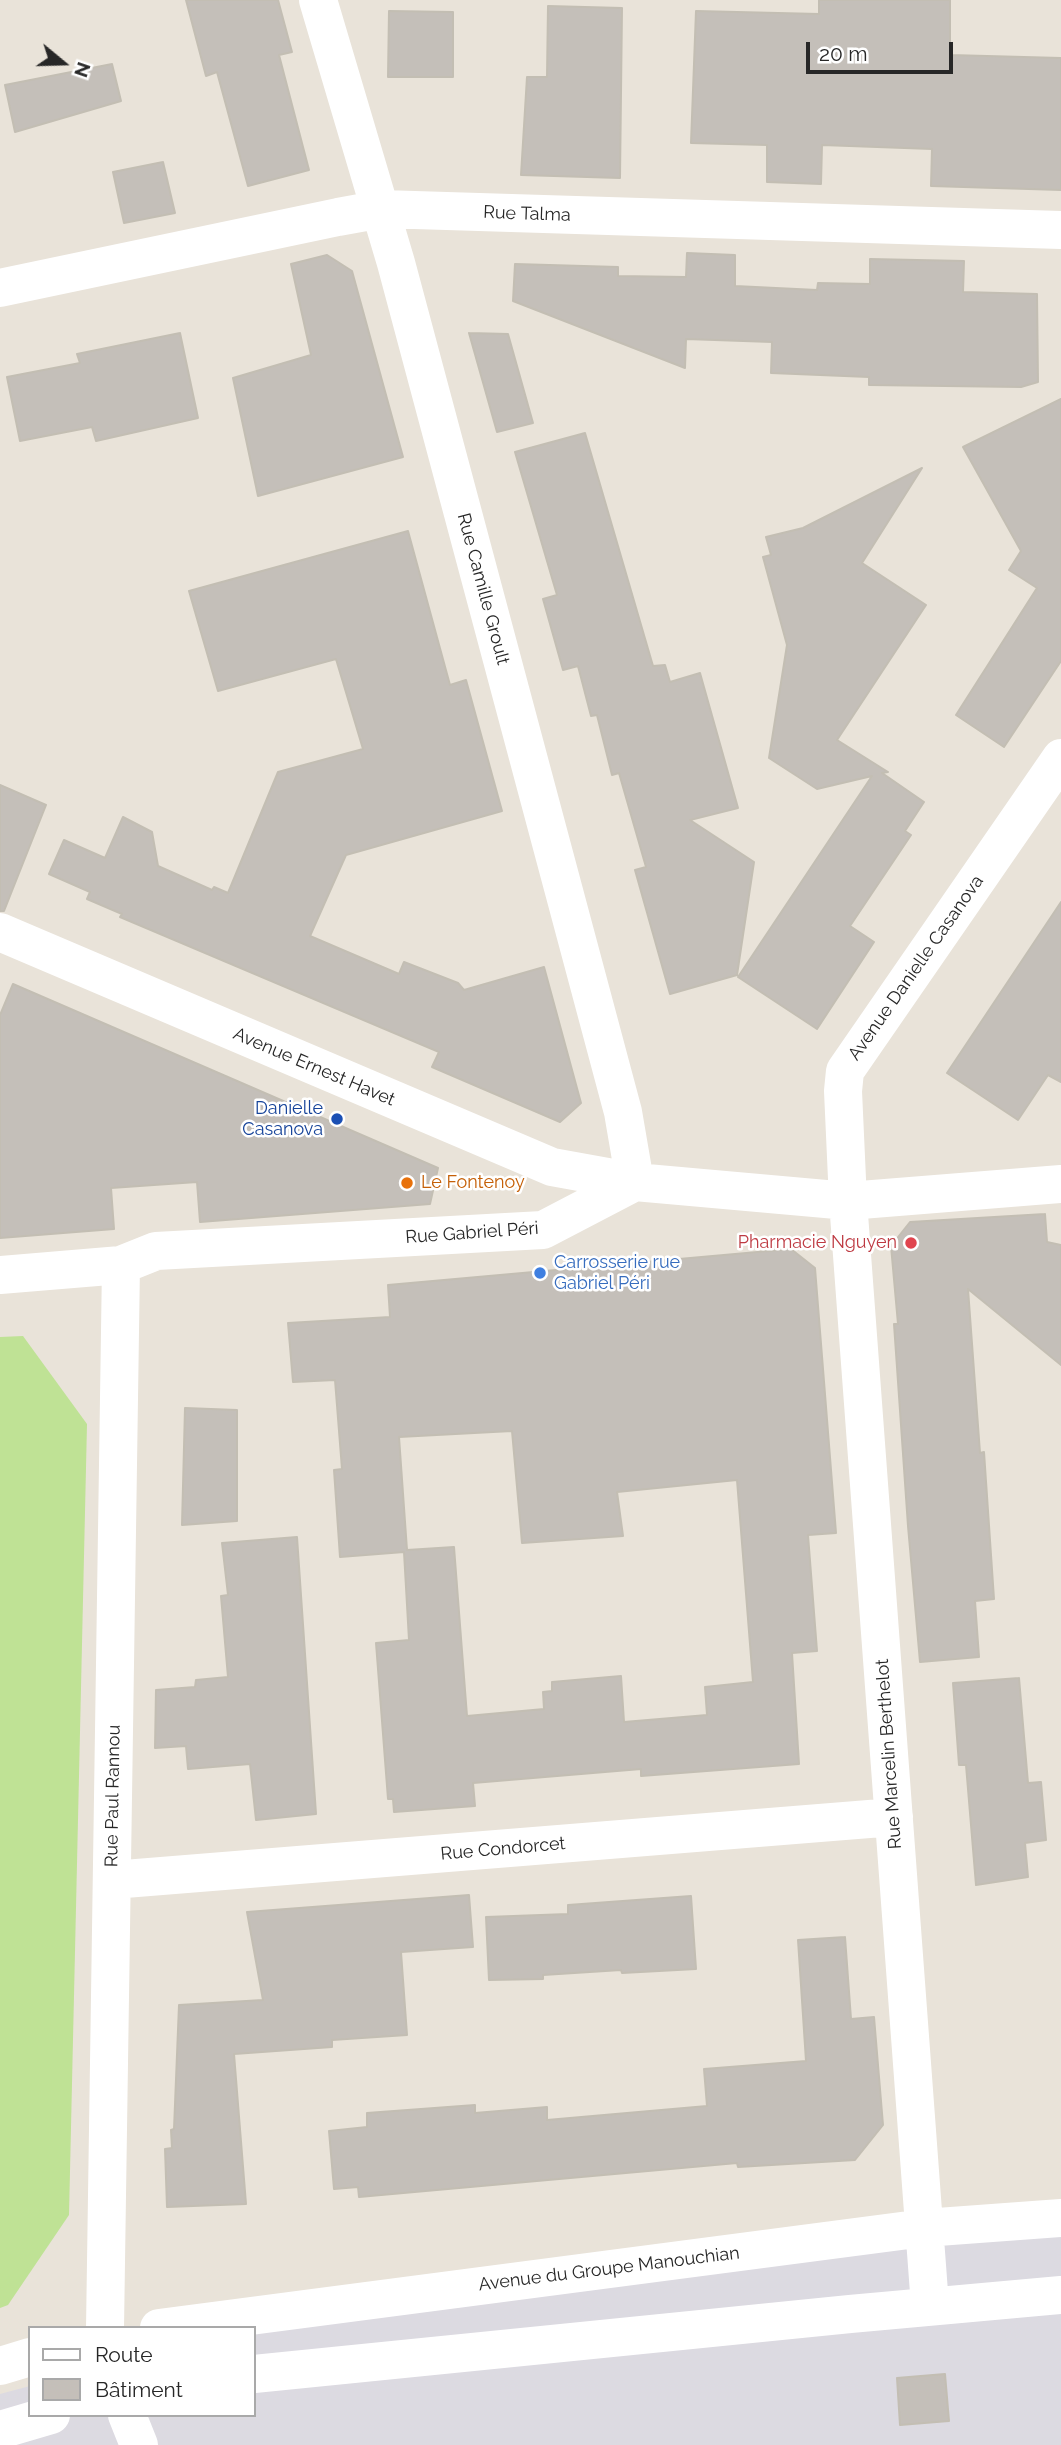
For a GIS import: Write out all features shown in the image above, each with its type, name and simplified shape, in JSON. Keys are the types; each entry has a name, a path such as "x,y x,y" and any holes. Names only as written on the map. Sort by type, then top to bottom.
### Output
{"street":[{"name":"Rue Camille Groult","path":"318,0 382,209 619,1099 635,1182"},
{"name":"Rue Talma","path":"0,288 382,209 1061,230"},
{"name":"Avenue Danielle Casanova","path":"848,1201 843,1091 845,1071 1061,758"},
{"name":"Avenue Ernest Havet","path":"0,932 552,1167 635,1182"},
{"path":"635,1182 848,1201 1061,1184"},
{"name":"Rue Gabriel Péri","path":"0,1275 121,1265 156,1251 543,1230 635,1182"},
{"name":"Rue Marcelin Berthelot","path":"848,1201 930,2306"},
{"name":"Rue Paul Rannou","path":"105,2326 121,1265"},
{"name":"Rue Condorcet","path":"112,1880 894,1817"},
{"name":"Avenue du Groupe Manouchian","path":"174,2326 924,2228 1061,2218"},
{"path":"256,2374 1061,2295"},
{"path":"0,2366 28,2358"},
{"path":"0,2430 44,2417"},
{"path":"128,2417 139,2445"}],"shaded area":[{"path":"1061,2224 1061,2445 0,2445 0,2394 28,2387 28,2417 256,2417 256,2328"}],"green space":[{"path":"23,1336 87,1424 69,2215 8,2305 0,2308 0,1337"}],"building":[{"path":"186,0 278,0 292,52 279,55 309,170 248,186 217,72 206,76"},
{"path":"819,0 950,0 950,55 1061,58 1061,190 931,186 932,149 822,145 821,184 767,182 767,145 691,143 696,11 819,14"},
{"path":"548,6 622,8 620,178 521,175 527,77 547,77"},
{"path":"389,11 453,12 453,77 388,77"},
{"path":"112,64 121,101 15,132 5,85"},
{"path":"163,162 175,213 124,223 113,172"},
{"path":"687,253 735,255 735,286 817,290 818,283 870,284 870,259 964,261 963,292 1037,294 1038,382 1021,387 869,385 869,377 771,373 772,342 686,339 685,368 513,301 515,264 618,267 618,276 686,277"},
{"path":"327,255 352,271 403,457 258,496 233,378 311,355 291,264"},
{"path":"180,333 198,418 96,441 92,427 20,441 7,377 80,363 77,354"},
{"path":"469,333 508,334 533,423 497,432"},
{"path":"1061,399 1061,661 1004,747 956,715 1037,588 1009,570 1021,551 963,447"},
{"path":"585,433 653,666 665,665 670,682 700,673 738,808 690,820 754,862 737,975 670,994 635,870 646,867 619,773 612,775 597,715 591,716 578,666 563,670 543,599 557,595 515,452"},
{"path":"922,468 862,563 926,605 837,740 888,772 882,773 924,802 905,831 911,835 850,926 874,942 817,1029 738,977 872,776 817,789 769,758 787,645 763,557 771,555 766,537 803,528"},
{"path":"408,531 450,685 466,680 502,811 346,855 310,936 399,974 404,962 458,983 464,990 544,967 581,1103 560,1122 432,1067 439,1052 120,917 122,914 87,899 90,892 49,874 64,840 105,858 123,817 152,832 158,866 212,890 214,887 228,893 278,772 363,749 336,659 218,691 189,591"},
{"path":"0,785 46,805 4,911 0,911"},
{"path":"1061,902 1061,1082 1048,1075 1018,1120 947,1073"},
{"path":"13,984 438,1168 430,1204 200,1222 197,1182 111,1188 114,1229 0,1238 0,1015"},
{"path":"1045,1214 1047,1242 1061,1245 1061,1365 968,1289 980,1453 984,1452 994,1599 975,1601 979,1657 920,1662 908,1526 894,1324 898,1324 891,1246 910,1222"},
{"path":"791,1249 815,1268 836,1533 808,1535 817,1651 792,1653 799,1764 641,1776 641,1769 473,1783 475,1806 394,1812 393,1799 388,1799 376,1643 409,1640 404,1552 340,1557 334,1470 342,1469 335,1380 293,1382 288,1323 390,1317 388,1285","holes":["512,1431 522,1543 623,1536 617,1492 737,1480 753,1682 705,1687 707,1715 624,1722 621,1676 552,1682 552,1691 543,1692 544,1709 467,1716 454,1547 407,1550 399,1437"]},
{"path":"185,1408 237,1410 237,1521 182,1525"},
{"path":"297,1537 316,1814 256,1820 250,1764 188,1769 186,1746 155,1748 156,1690 195,1687 196,1680 228,1677 221,1596 228,1595 222,1543"},
{"path":"1019,1678 1028,1783 1041,1782 1046,1840 1025,1843 1028,1877 976,1885 966,1765 959,1765 953,1683"},
{"path":"469,1895 473,1947 401,1952 407,2035 332,2040 332,2047 234,2054 246,2204 167,2207 165,2149 172,2148 171,2130 174,2129 179,2005 263,2000 247,1912"},
{"path":"691,1896 696,1969 622,1973 621,1970 543,1975 543,1979 489,1980 486,1917 568,1914 568,1905"},
{"path":"845,1937 851,2019 874,2017 883,2125 855,2160 738,2167 737,2163 359,2197 358,2187 334,2189 329,2131 367,2127 367,2113 475,2105 475,2113 547,2107 547,2120 707,2106 704,2069 806,2061 798,1940"},
{"path":"945,2374 949,2421 900,2425 897,2378"}],"place":[{"name":"Danielle Casanova","path":"337,1119"},
{"name":"Le Fontenoy","path":"407,1183"},
{"name":"Pharmacie Nguyen","path":"911,1243"},
{"name":"Carrosserie rue Gabriel Péri","path":"540,1273"}]}
